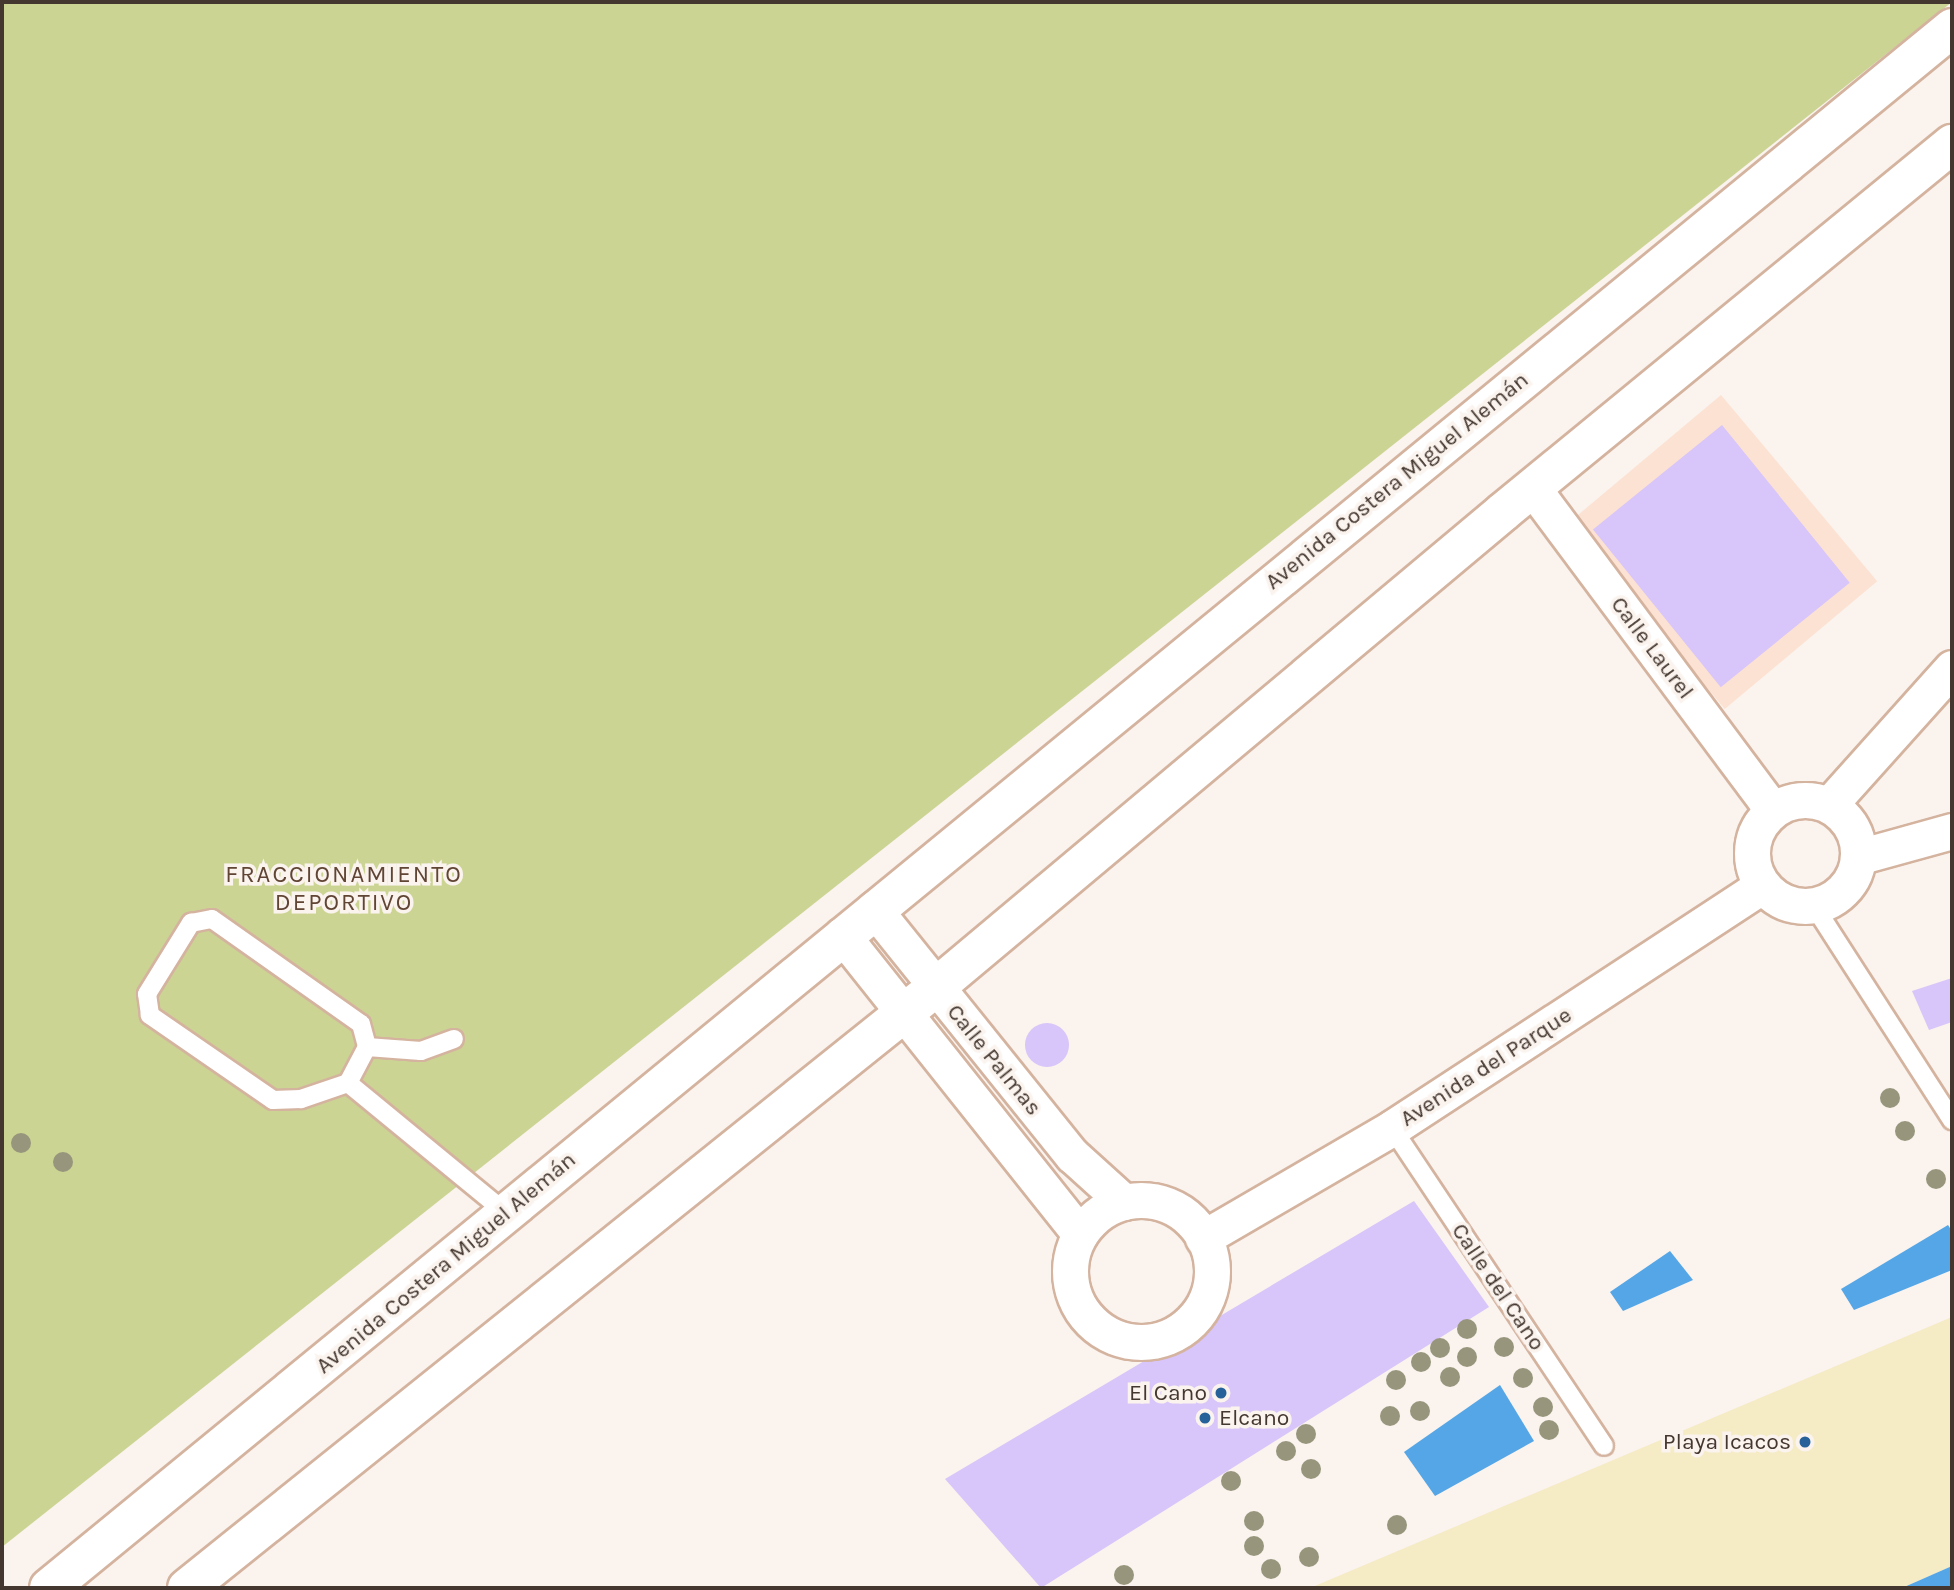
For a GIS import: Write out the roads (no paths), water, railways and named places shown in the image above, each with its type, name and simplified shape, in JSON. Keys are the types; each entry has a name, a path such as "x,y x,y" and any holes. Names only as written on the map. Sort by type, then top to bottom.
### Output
{"main road":[{"name":"Avenida Costera Miguel Alemán","path":"49,1588 842,935 1952,28"},
{"path":"187,1588 903,1010 934,988 1532,487 1952,144"}],"street":[{"name":"Calle Laurel","path":"1532,487 1772,810"},
{"path":"1829,805 1952,668"},
{"path":"1810,799 1829,805 1846,818 1856,836 1858,857 1844,889 1814,906 1785,903 1762,886 1751,860 1755,832 1772,810 1790,801 1810,799"},
{"path":"1858,857 1952,831"},
{"name":"Avenida del Parque","path":"1203,1238 1392,1128 1762,886"},
{"name":"Calle Palmas","path":"874,909 934,988 1072,1156 1124,1202"},
{"path":"842,935 903,1010"},
{"name":"Calle Palmas","path":"903,1010 1080,1234"},
{"path":"1124,1202 1161,1203 1192,1222 1203,1238 1212,1273 1201,1309 1174,1334 1139,1343 1103,1332 1078,1305 1069,1269 1080,1234 1092,1219 1124,1202"}],"lane":[{"path":"1814,906 1952,1120"},
{"path":"212,919 361,1024 367,1047 348,1083 301,1099 273,1100 150,1015 146,994 191,923 212,919"},
{"path":"367,1047 421,1051 454,1039"},
{"path":"348,1083 506,1213"},
{"name":"Calle del Cano","path":"1392,1128 1604,1446"}],"water":[{"path":"1948,1225 1952,1231 1952,1270 1854,1310 1841,1289"},
{"path":"1670,1251 1693,1280 1623,1311 1610,1292"},
{"path":"1500,1385 1534,1441 1435,1496 1404,1452"},
{"path":"1952,1566 1952,1588 1902,1588"}],"place":[{"name":"El Cano","path":"1221,1393"},
{"name":"Elcano","path":"1205,1418"},
{"name":"Playa Icacos","path":"1805,1442"}],"district":[{"name":"FRACCIONAMIENTO DEPORTIVO","path":"344,889"}]}
